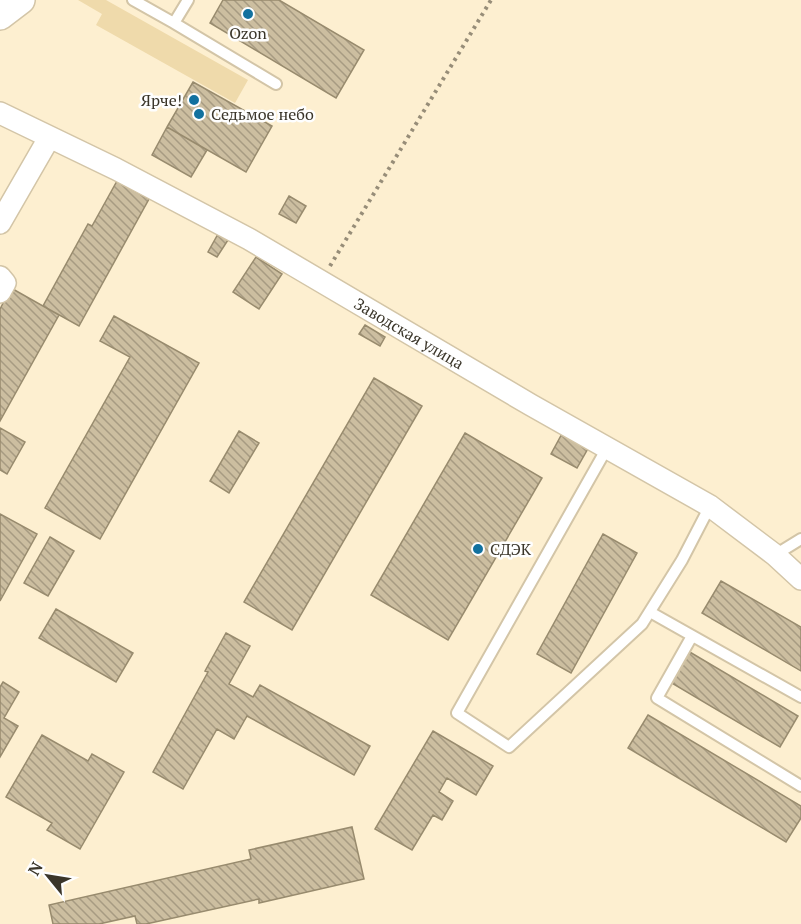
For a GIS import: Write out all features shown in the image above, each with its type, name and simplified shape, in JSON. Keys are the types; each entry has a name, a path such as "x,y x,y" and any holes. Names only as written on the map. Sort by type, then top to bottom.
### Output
{"street":[{"path":"0,16 21,0"},
{"name":"Заводская улица","path":"0,113 116,169 249,239 710,506 775,555 801,579"},
{"path":"0,223 49,138"},
{"path":"0,277 5,283 0,292"}],"lane":[{"path":"133,0 276,84"},
{"path":"174,23 188,0"},
{"path":"607,448 457,713 509,747 642,624 682,560 710,506"},
{"path":"775,555 801,538"},
{"path":"650,612 801,697"},
{"path":"692,636 657,698 801,786"}],"path":[{"path":"321,281 491,0"}],"shaded area":[{"path":"78,0 106,0 248,80 235,103 96,25 102,14"}],"building":[{"path":"223,0 279,0 364,50 336,98 210,23"},
{"path":"193,82 272,126 246,172 167,127"},
{"path":"167,127 207,150 191,177 152,155"},
{"path":"117,181 149,199 79,326 43,306 88,224 92,226"},
{"path":"289,196 306,206 296,223 279,214"},
{"path":"218,234 228,240 217,257 208,252"},
{"path":"256,257 282,274 259,309 233,292"},
{"path":"11,288 59,315 0,421 0,309"},
{"path":"114,316 199,363 100,539 45,508 130,357 100,341"},
{"path":"365,325 385,337 380,346 359,334"},
{"path":"374,378 422,406 292,630 244,602"},
{"path":"0,428 25,442 7,474 0,470"},
{"path":"564,430 590,445 577,468 551,454"},
{"path":"239,431 259,443 229,493 210,481"},
{"path":"465,433 542,478 448,640 371,595"},
{"path":"0,514 37,534 0,601"},
{"path":"603,534 637,553 571,673 537,654"},
{"path":"50,537 74,551 48,596 24,583"},
{"path":"721,581 801,627 801,671 702,613"},
{"path":"56,609 133,653 116,682 39,638"},
{"path":"226,633 250,646 229,684 253,697 260,685 370,746 354,775 247,716 234,739 217,729 183,789 153,772 208,672 205,671"},
{"path":"688,651 798,716 780,747 670,682"},
{"path":"3,682 19,692 4,718 18,726 0,757 0,687"},
{"path":"648,715 801,806 801,818 786,842 628,748"},
{"path":"433,731 493,766 476,795 447,778 439,792 453,801 442,820 433,815 412,850 375,829"},
{"path":"42,735 88,761 92,754 124,772 80,849 47,830 52,823 6,797"},
{"path":"352,827 364,879 259,903 259,899 146,924 137,924 135,916 99,924 53,924 49,905 251,859 249,850"}],"place":[{"name":"Ozon","path":"248,14"},
{"name":"Ярче!","path":"194,100"},
{"name":"Седьмое небо","path":"199,114"},
{"name":"СДЭК","path":"478,549"}]}
